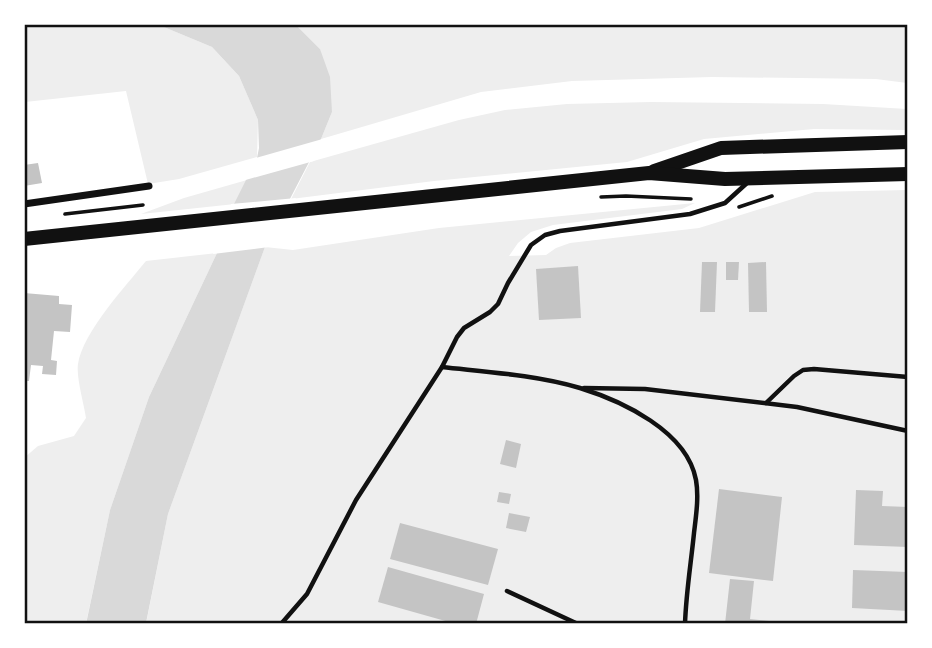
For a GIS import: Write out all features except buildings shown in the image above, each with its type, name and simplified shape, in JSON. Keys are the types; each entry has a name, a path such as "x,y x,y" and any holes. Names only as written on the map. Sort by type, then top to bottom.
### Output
{"highway":[{"path":"649,173 721,148 908,142"},
{"path":"24,239 649,173 724,179 908,174"}],"street":[{"path":"24,204 149,186"}],"lane":[{"path":"281,624 307,594 356,500 442,367 457,337 464,328 490,313 498,304 520,260 531,245 560,231 690,214 725,203 753,178"},
{"path":"442,367 520,376 579,388 627,407 650,420 676,441 691,463 696,481 697,502 685,624"},
{"path":"765,404 803,370 908,377"},
{"path":"579,388 645,389 797,407 908,431"},
{"path":"507,591 578,624"}],"path":[{"path":"735,209 777,194"},
{"path":"590,198 617,196 692,200"},
{"path":"62,214 143,205"}],"shaded area":[{"path":"24,25 159,25 212,47 239,76 258,120 257,157 179,179 148,184 126,91 25,102"},
{"path":"159,25 296,25 320,49 330,77 332,112 321,139 265,247 168,514 146,623 86,624 110,510 149,397 217,253 234,204 257,158 259,148 258,120 239,76 212,47"},
{"path":"296,25 907,25 907,83 876,79 712,77 572,81 481,92 321,139 332,112 320,49"},
{"path":"567,104 823,104 907,109 907,130 814,129 704,139 627,162 434,181 291,199 310,162 459,120 505,110"},
{"path":"247,180 235,204 141,214 184,198"},
{"path":"907,190 907,623 146,624 168,514 265,247 293,250 439,228 695,203 682,209 553,225 531,232 518,243 509,256 546,255 570,243 699,228 815,192"},
{"path":"217,253 149,397 110,510 86,623 25,623 24,458 38,446 74,436 86,418 78,376 81,351 106,310 146,261"}],"pier":[{"path":"326,138 314,161 242,181 252,159"},
{"path":"296,198 269,247 213,254 231,204"}]}
